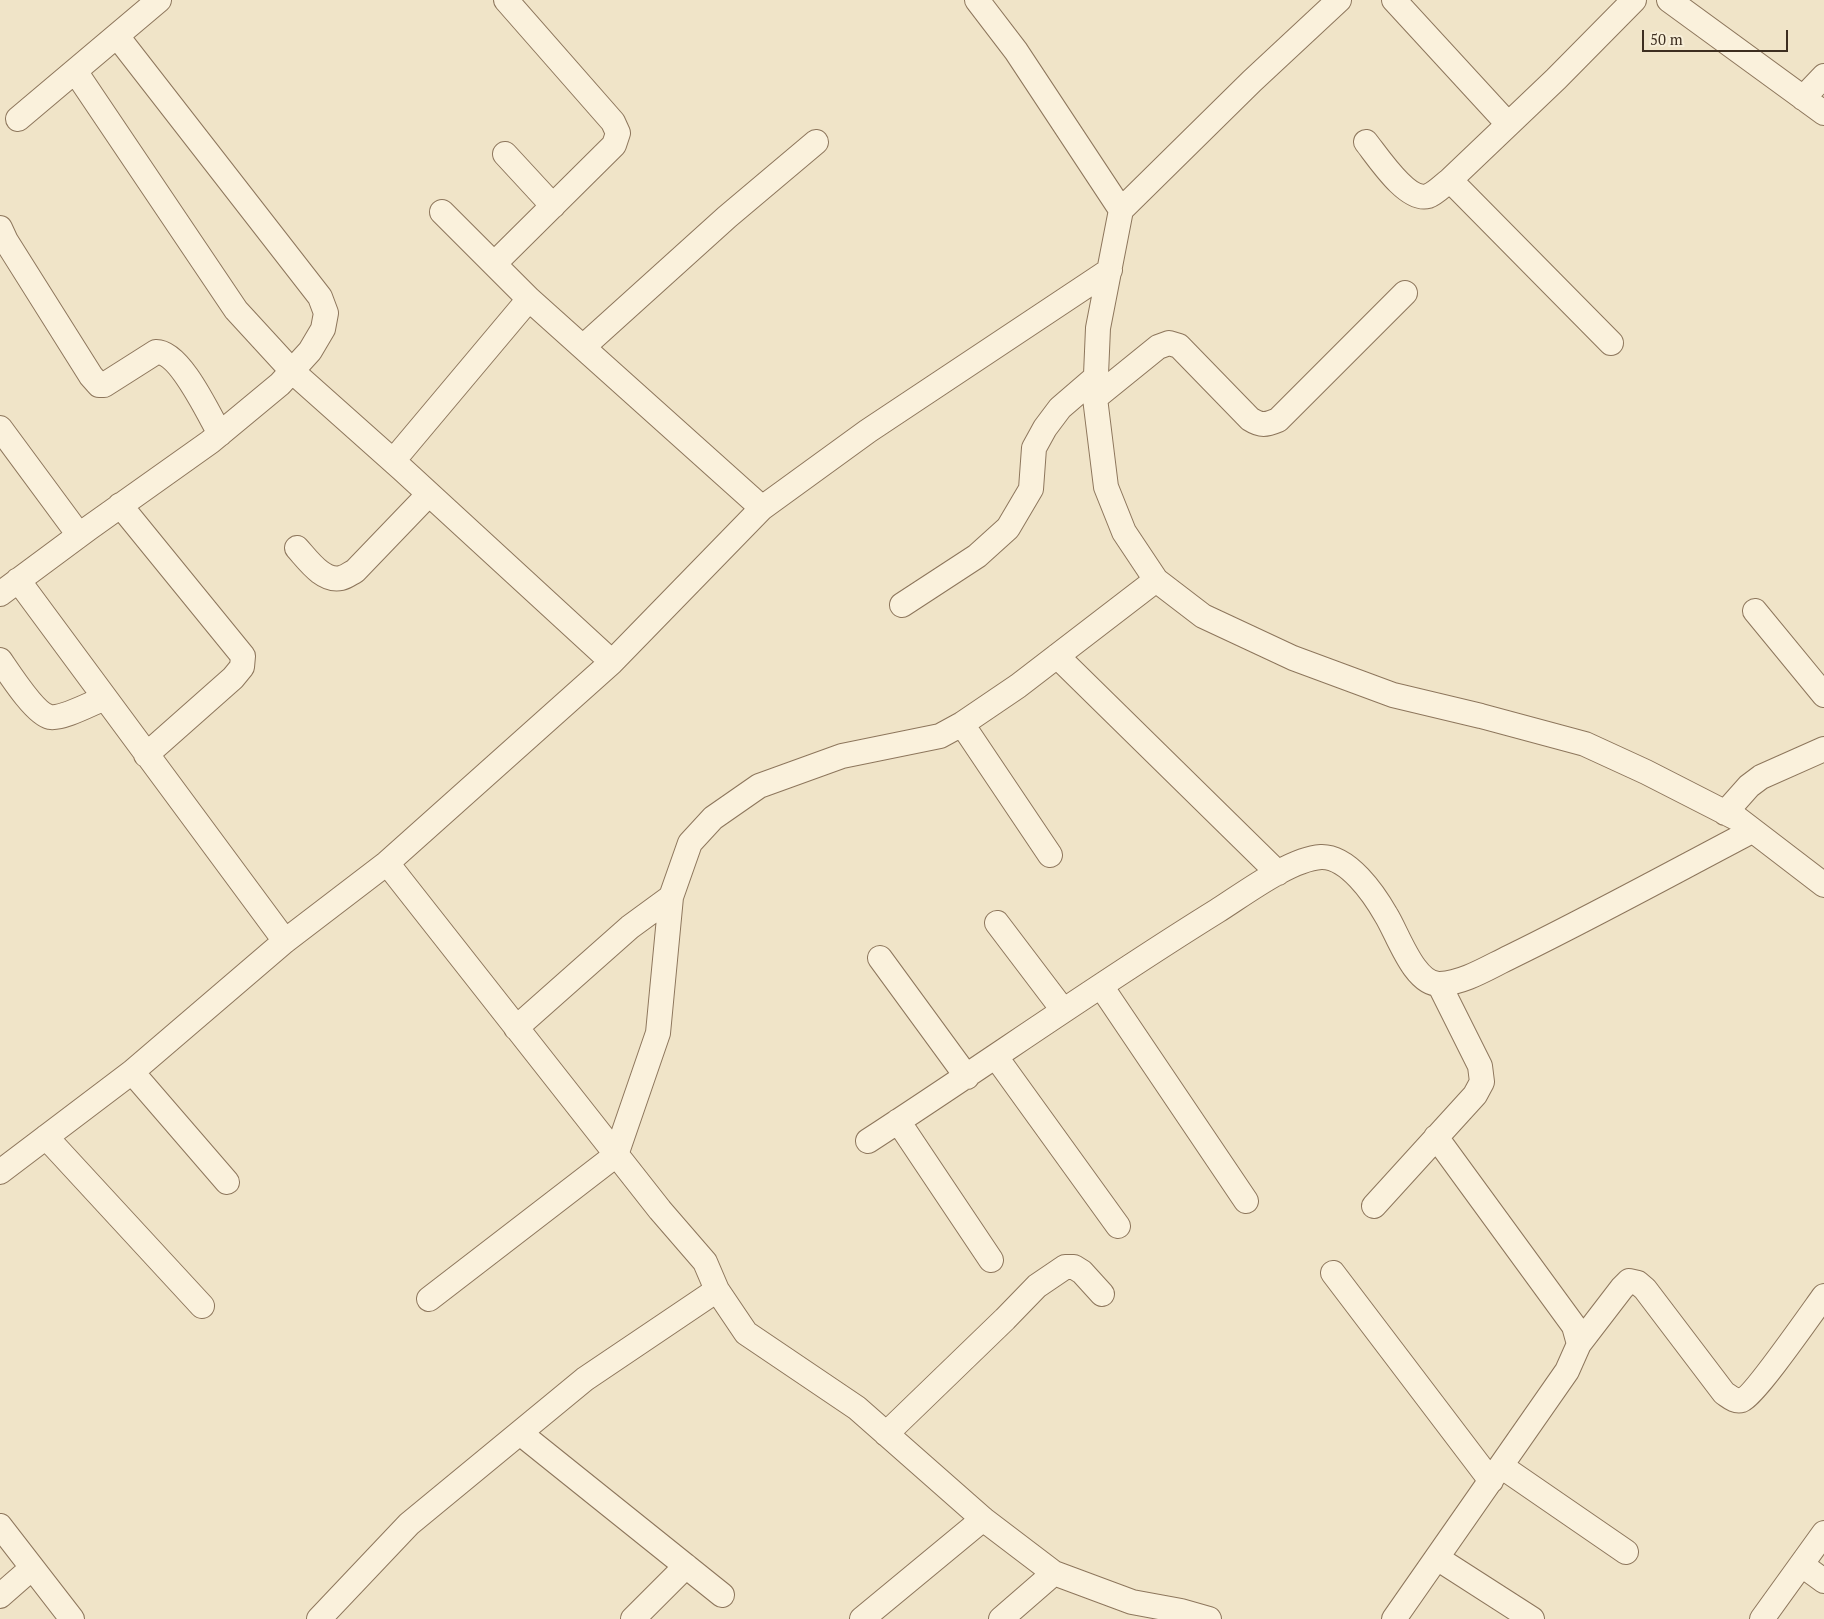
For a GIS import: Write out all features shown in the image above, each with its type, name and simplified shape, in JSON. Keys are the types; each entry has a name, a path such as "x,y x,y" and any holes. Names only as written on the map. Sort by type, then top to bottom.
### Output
{"street":[{"path":"18,119 159,0"},
{"path":"494,264 614,145 618,133 614,122 506,0"},
{"path":"977,0 1016,51 1121,210"},
{"path":"1338,0 1252,81 1121,210 1098,328 1095,388 1106,487 1124,532 1156,580 1203,616 1293,658 1393,695 1585,744 1646,772 1738,820 1824,885"},
{"path":"1394,0 1508,124"},
{"path":"1366,142 1407,191 1417,196 1427,196 1450,180 1634,0"},
{"path":"1669,0 1824,113"},
{"path":"117,36 320,297 326,313 323,329 310,351 280,384 220,434 5,588 105,698 285,941"},
{"path":"75,71 236,310 292,371 612,662"},
{"path":"1802,98 1824,76"},
{"path":"583,347 727,217 816,142"},
{"path":"505,154 553,206"},
{"path":"1450,180 1611,343"},
{"path":"442,212 530,299 762,508"},
{"path":"0,228 6,241 90,376 98,385 104,385 156,352 162,352 170,357 183,371 220,434"},
{"path":"0,1172 132,1072 285,941 387,863 612,662 762,508 868,430 1110,270"},
{"path":"902,605 977,556 1008,528 1031,489 1034,448 1044,428 1060,408 1095,388 1158,347 1170,343 1179,346 1250,419 1257,424 1266,425 1278,420 1405,293"},
{"path":"393,461 530,299"},
{"path":"0,428 79,535"},
{"path":"297,548 320,572 333,579 343,578 355,570 429,494"},
{"path":"120,505 243,656 242,667 233,678 146,755"},
{"path":"429,1299 616,1155 658,1034 671,897 690,842 713,818 759,786 842,756 940,736 962,724 1018,686 1156,580"},
{"path":"1755,611 1824,695"},
{"path":"1057,656 1278,873"},
{"path":"0,660 39,711 50,717 62,716 105,698"},
{"path":"962,724 1050,855"},
{"path":"1725,813 1749,786 1761,777 1824,749"},
{"path":"868,1141 967,1077 1063,1010 1278,873 1310,858 1325,857 1340,862 1353,870 1386,914 1418,972 1427,981 1439,984 1461,980 1540,942 1752,831"},
{"path":"387,863 616,1155 705,1262 717,1290 746,1333 857,1408 983,1519 1054,1573 1132,1602 1179,1615 1209,1619"},
{"path":"516,1028 630,928 671,897"},
{"path":"997,923 1063,1010"},
{"path":"880,958 967,1077"},
{"path":"1374,1206 1474,1096 1482,1082 1480,1066 1439,984"},
{"path":"1101,986 1246,1201"},
{"path":"996,1057 1118,1226"},
{"path":"132,1072 227,1182"},
{"path":"898,1122 991,1260"},
{"path":"46,1137 202,1306"},
{"path":"1436,1137 1574,1326 1579,1344"},
{"path":"886,1434 1037,1286 1065,1267 1074,1267 1082,1272 1102,1294"},
{"path":"1333,1273 1496,1474 1626,1552"},
{"path":"1394,1619 1567,1370 1579,1344 1622,1288 1630,1281 1638,1283 1657,1305 1724,1394 1733,1400 1742,1400 1749,1396 1824,1296"},
{"path":"318,1619 409,1524 585,1379 717,1290"},
{"path":"520,1433 722,1595"},
{"path":"862,1619 983,1519"},
{"path":"0,1526 72,1619"},
{"path":"1762,1619 1824,1533"},
{"path":"1437,1558 1532,1619"},
{"path":"1802,1565 1824,1580"},
{"path":"633,1619 686,1566"},
{"path":"0,1596 32,1568"},
{"path":"1001,1619 1054,1573"}]}
